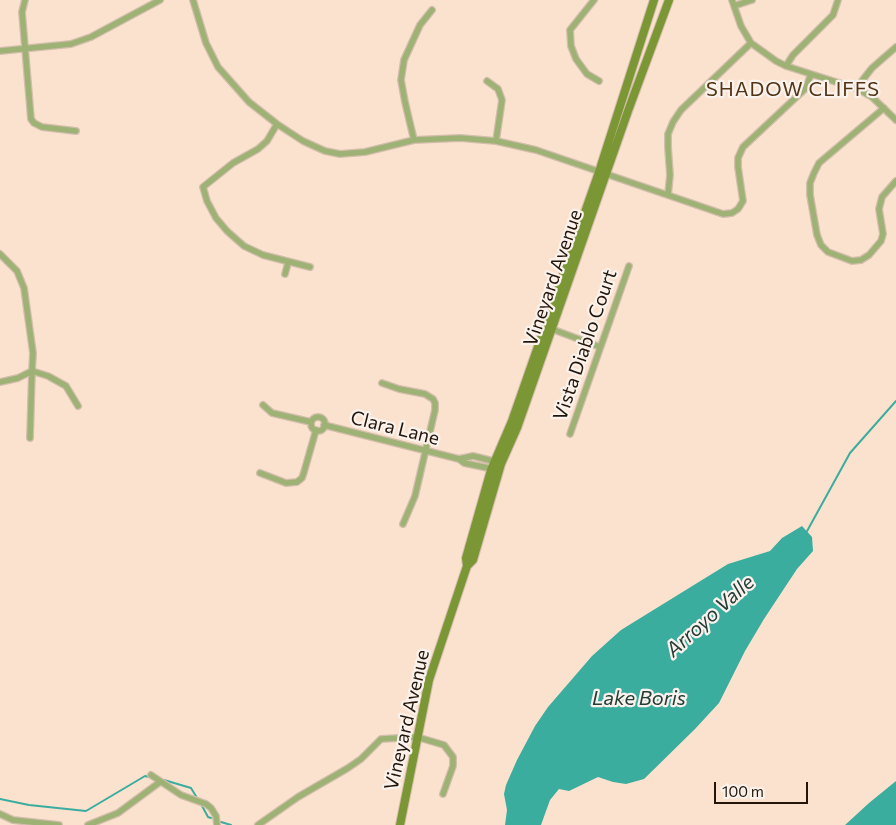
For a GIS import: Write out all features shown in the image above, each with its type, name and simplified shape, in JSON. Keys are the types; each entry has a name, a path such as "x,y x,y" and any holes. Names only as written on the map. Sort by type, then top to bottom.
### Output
{"street":[{"path":"25,0 22,12 31,119 42,127 76,131"},
{"path":"0,51 71,44 91,37 160,0"},
{"path":"193,0 206,43 218,67 248,102 277,124 304,141 325,151 340,154 365,152 414,140 460,138 496,141 536,150 723,214 732,213 738,209 743,201 738,167 738,158 743,147 806,88 811,74"},
{"path":"594,0 570,30 570,46 576,59 587,74 599,81"},
{"name":"Vineyard Avenue","path":"603,174 654,0"},
{"name":"Vineyard Avenue","path":"400,825 429,680 467,566 466,558 491,470 498,462 517,428 549,328 603,174 669,0"},
{"path":"752,0 733,3 741,26 751,43 786,66 858,89 872,97 896,120"},
{"path":"786,66 793,54 833,15 838,0"},
{"path":"414,140 402,80 404,60 420,25 432,10"},
{"path":"668,195 670,175 668,134 673,122 681,110 751,43"},
{"path":"858,89 872,68 896,46"},
{"path":"487,81 498,89 502,100 496,141"},
{"path":"884,108 820,163 814,173 810,183 810,195 817,235 821,245 828,252 852,261 861,260 869,255 881,241 883,234 879,209 882,197 896,181"},
{"path":"277,124 267,141 258,149 233,164 203,187 207,201 216,218 227,232 244,246 288,263 310,267"},
{"path":"0,254 17,271 24,288 33,353 30,438"},
{"path":"285,274 288,263"},
{"name":"Vista Diablo Court","path":"570,434 629,266"},
{"path":"549,328 600,347"},
{"path":"0,382 18,378 32,371 48,376 66,386 78,406"},
{"path":"382,383 398,389 426,394 433,399 435,410 415,496 403,524"},
{"path":"263,405 272,414 311,422"},
{"path":"319,417 323,420 324,425 321,430 316,430 312,428 311,422 314,418 319,417"},
{"name":"Clara Lane","path":"324,425 459,459 464,463 491,470"},
{"path":"260,473 286,483 297,482 302,478 316,430"},
{"name":"Clara Lane","path":"459,459 473,456 498,462"},
{"name":"Vineyard Avenue","path":"467,566 474,560 498,462"},
{"path":"258,825 348,768 382,739 417,737 444,745 452,757 452,766 443,794"},
{"path":"151,775 181,795 206,804 216,816 217,825"},
{"path":"88,825 118,813 160,782"},
{"path":"0,814 13,820 59,825"}],"water":[{"name":"Lake Boris","path":"802,526 812,537 813,551 797,569 764,619 745,651 719,703 695,729 644,779 626,784 598,777 569,791 559,789 550,800 541,825 505,825 507,810 504,794 517,760 535,726 548,707 592,656 621,630 728,564 770,551 782,538"},
{"path":"896,781 896,825 845,825 869,803"}],"waterway":[{"name":"Arroyo Valle","path":"806,533 850,453 896,401"},
{"path":"0,799 29,805 86,811 145,776 149,777"},
{"path":"164,780 191,788 197,798"},
{"path":"201,804 208,817 211,818"},
{"path":"221,822 231,825"}],"district":[{"name":"SHADOW CLIFFS","path":"793,89"}]}
